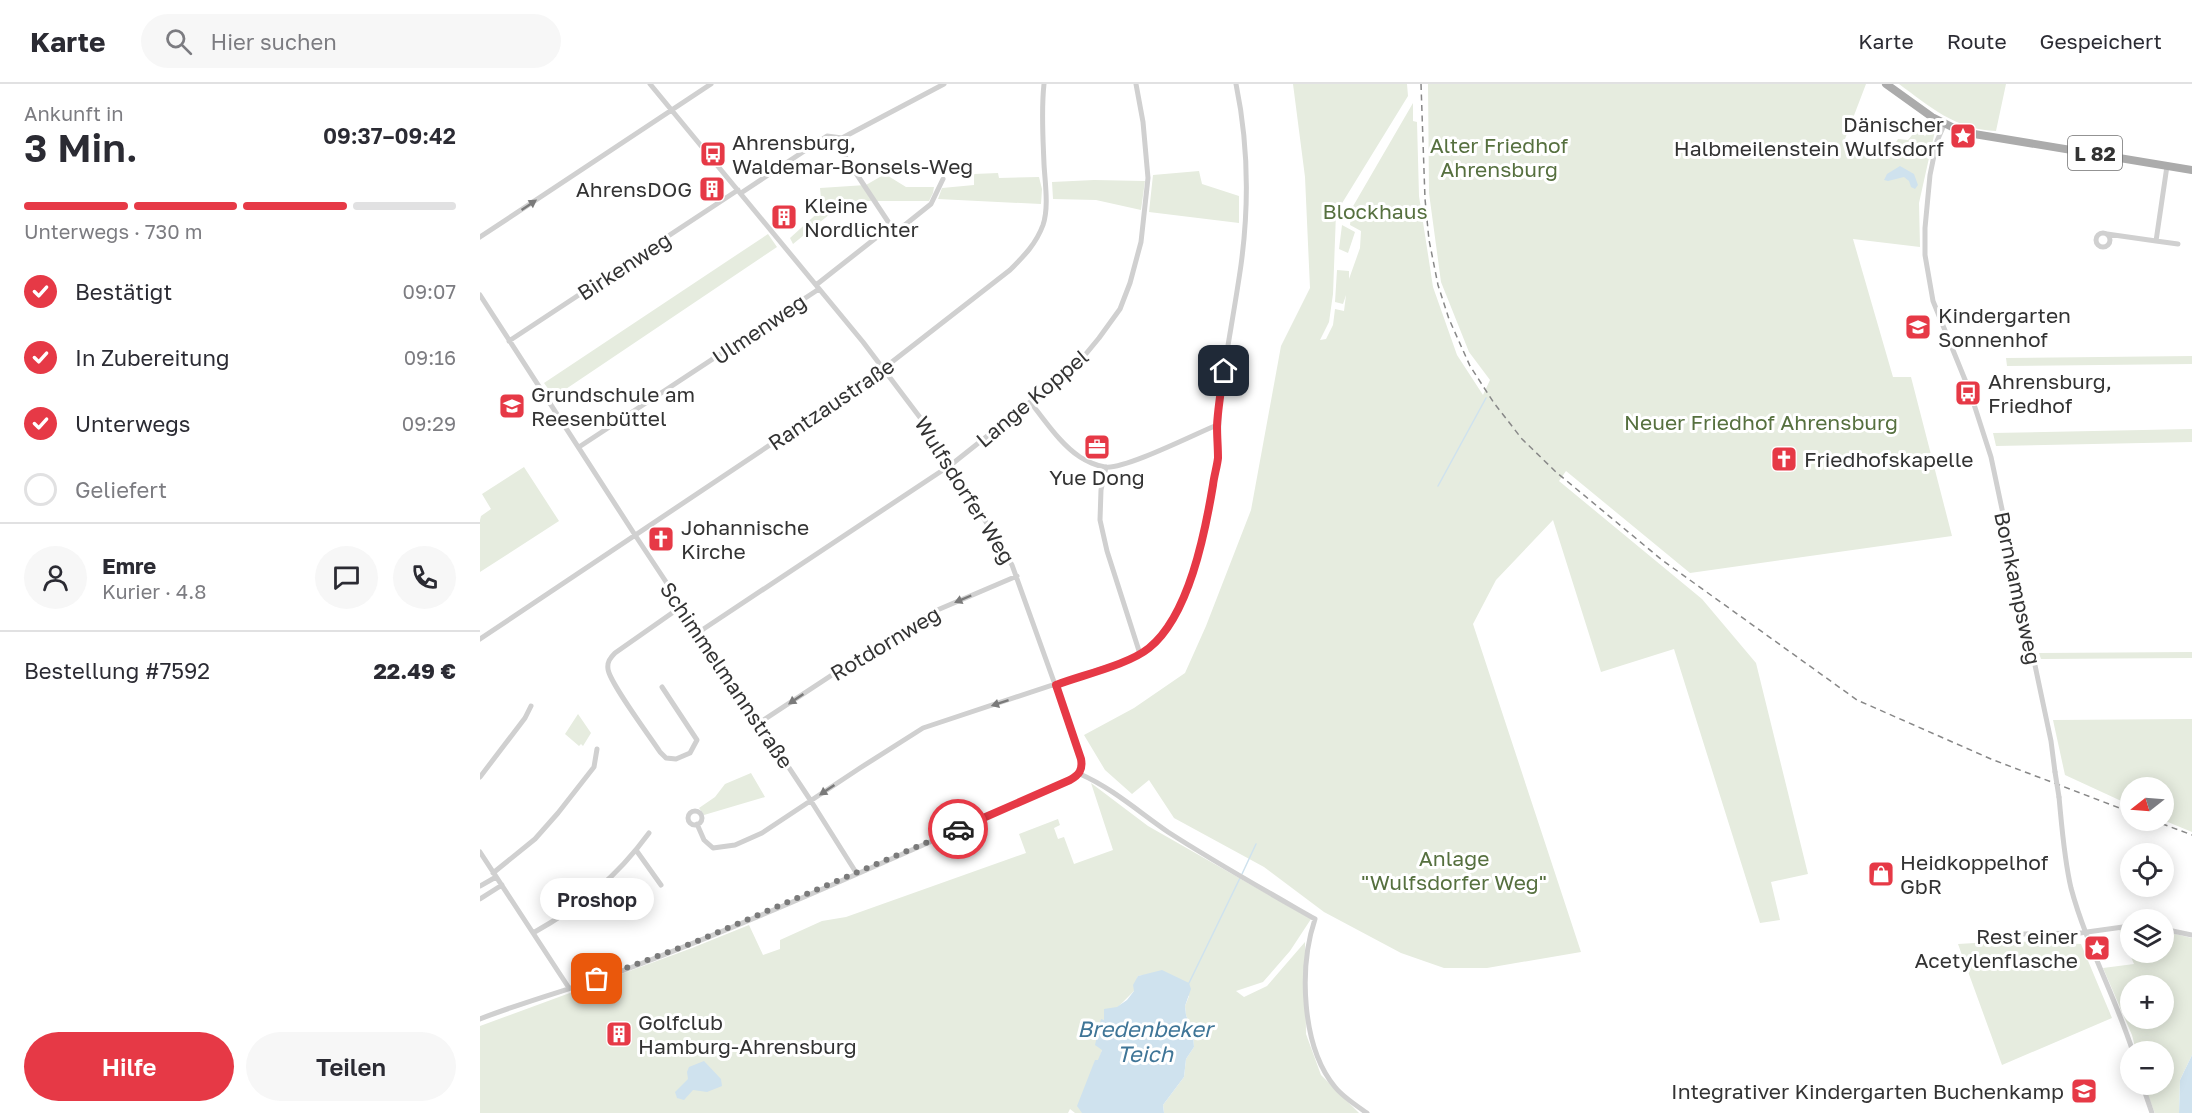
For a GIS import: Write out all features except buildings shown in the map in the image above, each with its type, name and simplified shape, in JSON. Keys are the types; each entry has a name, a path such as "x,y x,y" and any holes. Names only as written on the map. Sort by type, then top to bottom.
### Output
{"main road":[{"name":"L 82","path":"1886,84 1944,125 1972,134 2192,170"}],"street":[{"name":"Wulfsdorfer Weg","path":"650,84 884,368 952,464 1004,548 1017,576 1081,759 1080,774"},
{"path":"480,237 711,84"},
{"name":"Birkenweg","path":"509,341 827,136 842,138 944,84"},
{"name":"Rantzaustraße","path":"480,639 884,368 1010,270 1025,255 1037,238 1044,222 1046,204 1042,112 1044,84"},
{"name":"Lange Koppel","path":"699,632 952,464 1078,362 1099,338 1120,309 1141,242 1148,189 1143,122 1136,84"},
{"path":"697,824 708,844 714,848 724,848 762,833 923,729 1056,685 1140,654 1159,639 1185,594 1199,554 1218,459 1217,425 1243,237 1245,157 1241,107 1236,84"},
{"name":"Bornkampsweg","path":"1944,125 1937,141 1930,175 1925,228 1925,255 1934,301 1970,392 1991,457 2051,741 2065,857 2072,889 2086,932 2129,1041"},
{"path":"834,137 891,226"},
{"path":"2156,241 2167,166"},
{"name":"Ulmenweg","path":"579,447 818,287 891,226 896,232 927,209 934,200 942,179"},
{"path":"2107,234 2178,244"},
{"name":"Schimmelmannstraße","path":"480,295 857,874"},
{"path":"1030,402 1079,457 1106,467 1135,460 1217,425"},
{"path":"1106,467 1101,490 1100,520 1107,550 1140,654"},
{"name":"Rotdornweg","path":"759,723 925,616 1017,576"},
{"path":"662,687 697,740 690,753 676,759 666,758 660,752 609,674 608,667 610,657 682,606"},
{"path":"480,777 525,718 531,706"},
{"path":"480,886 535,839 558,813 594,767 597,749"},
{"path":"480,1019 633,967 857,874 1080,774 1097,781 1187,843 1315,919 1309,937 1305,978 1310,1030 1319,1062 1335,1088 1367,1113"},
{"path":"533,933 566,914 598,891 649,833"},
{"path":"636,850 661,885"},
{"path":"480,852 569,988"},
{"path":"480,899 502,885"},
{"path":"2024,934 2086,932 2120,927"},
{"path":"2174,931 2192,935"},
{"path":"2146,1095 2152,1113"}],"green space":[{"path":"1293,84 1407,84 1408,96 1336,213 1333,294 1329,322 1320,340 1326,339 1333,325 1335,309 1344,311 1346,295 1343,304 1335,302 1337,270 1349,271 1349,279 1360,248 1361,231 1350,225 1352,208 1413,103 1413,121 1417,122 1419,196 1433,287 1457,355 1483,395 1490,380 1469,352 1441,282 1429,193 1428,84 1866,84 1845,139 1887,157 1898,139 1908,140 1917,129 1925,136 1931,129 1935,131 1919,203 1920,247 1853,239 1893,377 1911,377 1952,536 1690,573 1566,471 1559,481 1702,599 1756,663 1808,874 1771,882 1780,920 1760,923 1674,649 1601,672 1553,520 1496,580 1473,624 1581,952 1487,968 1444,968 1401,953 1324,912 1264,867 1174,818 1149,780 1132,794 1105,770 1084,735 1134,708 1185,673 1206,626 1251,510 1281,346 1310,288 1305,177"},
{"path":"1899,84 2006,84 1996,131 1982,130 1956,121 1932,108"},
{"path":"1199,171 1202,184 1239,196 1239,223 1149,212 1153,175"},
{"path":"998,173 999,178 1039,177 1042,189 1041,204 938,199 942,188 974,185 974,174"},
{"path":"885,174 906,187 934,187 929,201 846,201 793,244 790,238 822,209 820,188 866,185"},
{"path":"1145,181 1141,210 1096,200 1053,199 1052,182"},
{"path":"1342,225 1355,232 1348,253 1339,249"},
{"path":"768,234 777,247 554,397 544,383"},
{"path":"2192,356 2192,364 2007,366 2006,358"},
{"path":"2192,429 2192,442 1996,446 1993,433"},
{"path":"524,467 559,521 480,572 480,520 481,516 491,509 482,494"},
{"path":"2192,652 2192,658 2041,659 2039,653"},
{"path":"578,714 591,733 583,746 581,744 579,746 565,734"},
{"path":"2192,719 2192,832 2174,825 2174,777 2120,777 2120,800 2065,775 2053,720"},
{"path":"751,773 765,797 704,815 699,808 715,797 725,784"},
{"name":"Golfclub Hamburg-Ahrensburg","path":"1091,783 1148,826 1311,919 1290,951 1263,982 1236,991 1244,997 1267,986 1305,942 1306,1034 1321,1075 1359,1113 1164,1113 1163,1105 1184,1077 1186,1059 1194,1047 1193,1034 1185,1006 1189,996 1150,974 1138,976 1134,991 1104,1021 1102,1050 1082,1113 1075,1113 1070,1109 1068,1113 480,1113 480,1026 749,925 763,955 780,949 780,940 822,921 846,917 1026,853 1019,834 1058,819 1060,825 1054,828 1058,839 1064,837 1074,864 1113,850"},
{"path":"2174,934 2192,938 2192,1055 2180,1080 2179,1113 2155,1113 2148,1095 2174,1095 2174,1041 2134,1041 2129,1029 2174,1029 2174,975 2120,975 2120,1007 2103,968 2134,963 2174,963"},
{"path":"2008,941 2081,944 2112,1018 2002,1065 1958,944"}],"water":[{"path":"1900,166 1914,174 1918,185 1915,189 1904,177 1884,180 1887,174"},
{"name":"Bredenbeker Teich","path":"1162,970 1189,983 1191,989 1185,1006 1193,1034 1194,1047 1186,1059 1184,1077 1163,1105 1164,1113 1082,1113 1077,1106 1095,1060 1098,1060 1102,1050 1095,1045 1101,1019 1104,1020 1104,1009 1117,1007 1127,1000 1134,991 1133,985 1138,976"},
{"path":"2192,1055 2192,1113 2179,1113 2180,1080"},
{"path":"704,1061 721,1079 722,1086 707,1092 693,1090 684,1100 677,1098 675,1092 688,1079 689,1067"}],"waterway":[{"path":"1438,486 1486,398"},
{"path":"1242,874 1256,844"},
{"path":"1189,983 1240,878"}],"railway":[{"path":"1421,84 1425,199 1429,240 1438,285 1449,319 1470,366 1494,403 1522,439 1556,472 1662,560 1857,700 1991,759 2120,808"},
{"path":"2174,828 2192,835"}],"way so far":[{"path":"597,979 695,942 958,829"}],"place":[{"name":"Dänischer Halbmeilenstein Wulfsdorf","path":"1963,136"},
{"name":"Ahrensburg, Waldemar-Bonsels-Weg","path":"713,154"},
{"name":"AhrensDOG","path":"712,189"},
{"name":"Kleine Nordlichter","path":"784,217"},
{"name":"Kindergarten Sonnenhof","path":"1918,327"},
{"name":"Ahrensburg, Friedhof","path":"1968,393"},
{"name":"Grundschule am Reesenbüttel","path":"512,406"},
{"name":"Yue Dong","path":"1097,447"},
{"name":"Friedhofskapelle","path":"1784,459"},
{"name":"Johannische Kirche","path":"661,539"},
{"name":"Heidkoppelhof GbR","path":"1881,874"},
{"name":"Rest einer Acetylenflasche","path":"2097,948"},
{"name":"Proshop","path":"597,979"},
{"name":"Golfclub Hamburg-Ahrensburg","path":"619,1034"},
{"name":"Integrativer Kindergarten Buchenkamp","path":"2084,1091"}],"route":[{"path":"958,829 1080,774 1081,759 1056,685 1131,659 1148,650 1169,625 1185,594 1199,554 1207,520 1218,459 1217,425 1224,371"}],"park label":[{"name":"Alter Friedhof Ahrensburg","path":"1499,157"},
{"name":"Blockhaus","path":"1375,211"},
{"name":"Neuer Friedhof Ahrensburg","path":"1761,422"},
{"name":"Anlage \"Wulfsdorfer Weg\"","path":"1454,870"}]}
